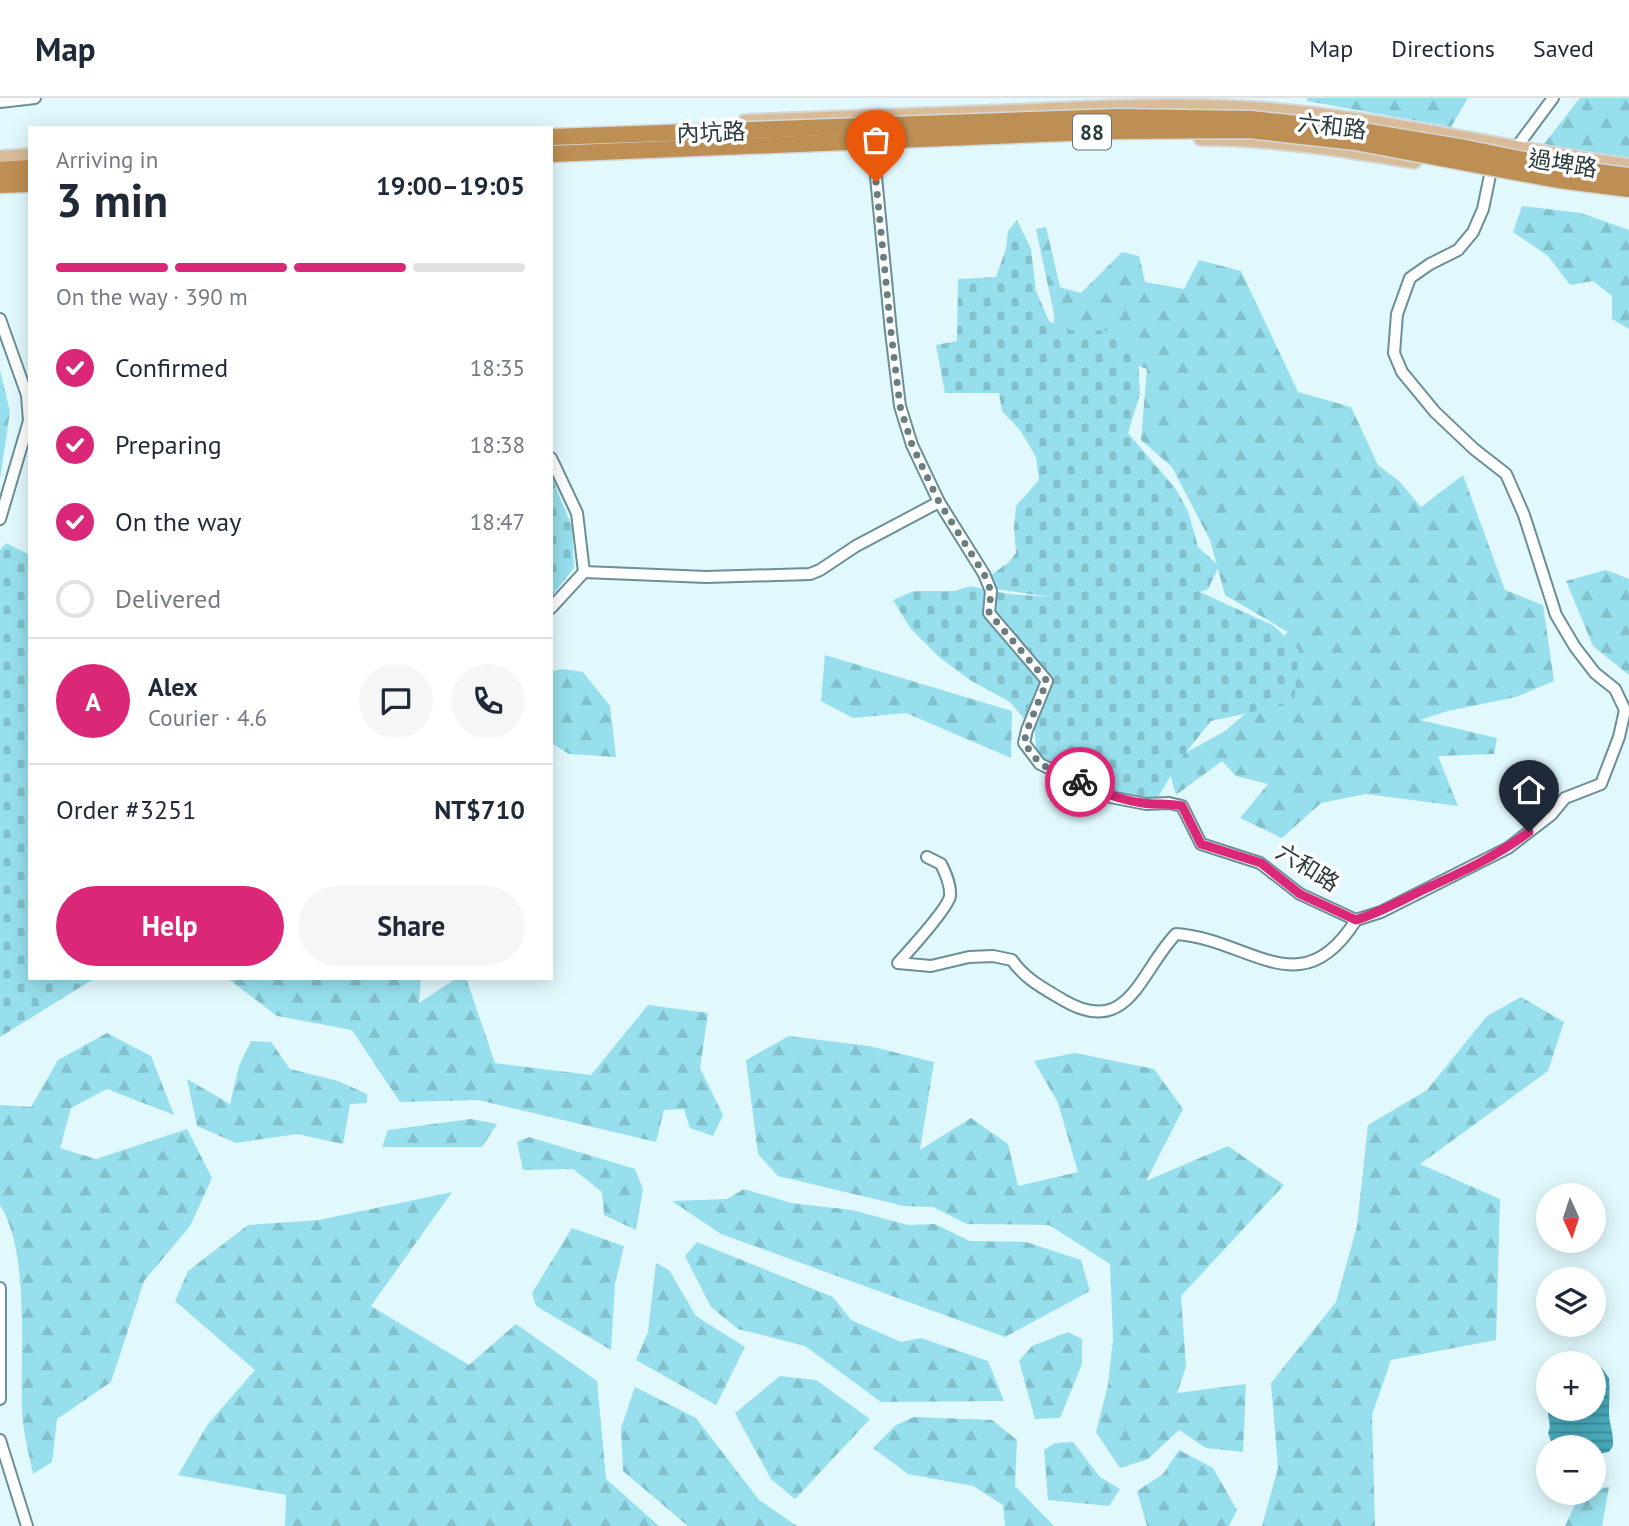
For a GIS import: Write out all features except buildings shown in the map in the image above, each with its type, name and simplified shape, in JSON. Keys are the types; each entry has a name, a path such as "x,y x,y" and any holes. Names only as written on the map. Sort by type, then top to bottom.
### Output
{"highway":[{"name":"88","path":"553,137 1117,117 1251,119 1356,130 1559,167 1629,176"},
{"name":"88","path":"553,154 1117,131 1249,130 1355,142 1558,180 1629,189"},
{"path":"0,170 28,168"},
{"path":"0,188 28,186"}],"main road":[{"name":"六和路","path":"871,117 1119,107 1252,109 1356,120 1516,149"},
{"name":"內坑路","path":"553,130 871,117"},
{"name":"六和路","path":"873,148 1117,139 1247,138 1363,152 1490,175"},
{"name":"內坑路","path":"553,161 873,148"},
{"name":"過埤路","path":"1516,149 1629,166"},
{"path":"0,158 28,156"},
{"name":"過埤路","path":"1490,175 1629,196"}],"street":[{"path":"0,102 34,98"},
{"path":"927,857 941,863 948,880 950,897 945,908 898,963 931,966 969,957 1012,960 1022,975 1047,991 1067,1003 1099,1013 1112,1010 1125,1001 1176,934 1218,943 1254,957 1290,966 1300,966 1324,957 1345,938 1356,920 1381,912 1508,848 1550,815 1564,798 1601,783 1619,737 1625,710 1615,689 1595,673 1556,615 1524,515 1506,474 1435,412 1402,372 1394,353 1396,314 1410,278 1458,250 1473,232 1483,209 1490,175 1516,149 1553,98"},
{"path":"583,572 705,577 810,574 939,502 912,445 900,406 871,117"},
{"path":"0,319 27,395 28,408"},
{"path":"0,519 28,424"},
{"path":"553,462 577,513 583,572 553,606"},
{"name":"六和路","path":"939,502 984,574 991,591 989,613 1047,681 1024,743 1040,764 1110,797 1146,804 1169,803 1182,806 1201,844 1261,863 1300,894 1356,920"},
{"path":"0,1288 0,1399"},
{"path":"0,1440 27,1526"}],"green space":[{"path":"1307,98 1468,98 1451,127 1307,101"},
{"path":"1580,98 1629,98 1629,160 1598,157 1544,144"},
{"path":"1522,206 1581,213 1629,230 1629,329 1612,319 1612,296 1593,281 1570,285 1548,256 1513,232"},
{"path":"1017,220 1031,249 1036,291 1049,321 1064,330 1117,331 1138,358 1140,394 1128,433 1175,488 1188,511 1198,547 1219,566 1208,589 1200,592 1274,626 1299,650 1294,703 1211,721 1180,760 1158,797 1133,802 1046,762 1036,750 1035,732 1010,702 970,680 939,657 911,629 893,600 914,591 955,591 970,586 1008,594 1051,597 996,589 991,575 1009,562 1016,553 1016,506 1039,480 1036,457 1020,430 1002,411 999,393 945,393 936,345 957,341 958,279 996,277 1006,249 1008,231"},
{"path":"1046,227 1060,287 1081,293 1122,252 1139,256 1145,282 1184,289 1199,260 1241,271 1298,392 1351,407 1378,465 1400,482 1421,507 1463,475 1505,590 1543,605 1554,681 1516,697 1448,711 1420,720 1497,738 1494,754 1438,756 1458,806 1366,794 1321,803 1282,838 1240,818 1268,784 1236,776 1222,761 1176,795 1167,763 1225,731 1265,697 1235,682 1288,632 1225,595 1210,540 1172,467 1141,440 1147,369 1097,352 1054,371 1054,314 1036,229"},
{"path":"0,370 10,412 0,479"},
{"path":"553,476 572,526 574,568 553,594"},
{"path":"6,543 28,554 28,980 92,980 0,1037 0,550"},
{"path":"1606,570 1629,579 1629,675 1593,646 1566,581"},
{"path":"825,655 1012,711 1011,758 906,713 853,718 821,701"},
{"path":"564,669 583,672 610,706 616,757 569,754 553,744 553,671"},
{"path":"230,980 421,980 419,1003 454,980 467,980 495,1063 591,1075 648,1005 708,1013 700,1068 723,1115 713,1136 690,1128 684,1109 664,1110 656,1142 478,1100 400,1102 352,1030 277,1016"},
{"path":"1521,997 1564,1022 1548,1071 1420,1164 1500,1199 1496,1340 1391,1360 1372,1415 1375,1526 1262,1526 1278,1468 1271,1383 1336,1302 1357,1226 1368,1125 1427,1090 1487,1016"},
{"path":"107,1033 151,1056 174,1115 107,1089 71,1108 60,1148 96,1159 187,1129 212,1178 190,1226 144,1281 111,1382 57,1419 52,1462 33,1474 22,1411 20,1276 16,1249 0,1205 0,1105 31,1107 58,1060"},
{"path":"789,1036 869,1046 934,1062 920,1150 971,1118 1008,1144 1018,1186 1078,1172 1058,1103 1034,1061 1075,1053 1154,1069 1183,1109 1146,1181 1228,1146 1284,1185 1181,1296 1186,1367 1177,1393 1246,1384 1243,1452 1206,1448 1179,1430 1148,1459 1120,1468 1096,1432 1108,1385 1113,1339 1110,1264 1049,1225 967,1224 933,1207 904,1206 778,1176 758,1154 746,1060"},
{"path":"251,1041 271,1042 290,1069 338,1081 367,1094 367,1103 350,1104 343,1144 297,1134 236,1143 197,1126 187,1079 230,1104 239,1066"},
{"path":"471,1119 497,1124 482,1147 382,1147 388,1130"},
{"path":"529,1137 635,1169 643,1189 636,1230 604,1215 602,1192 573,1169 523,1170 517,1142"},
{"path":"744,1189 791,1203 852,1210 908,1225 935,1224 970,1241 1026,1242 1081,1260 1090,1291 1005,1337 721,1234 672,1201 727,1199"},
{"path":"452,1192 371,1306 469,1365 516,1324 597,1381 606,1479 659,1526 285,1526 286,1495 178,1475 208,1424 255,1370 175,1301 188,1271 248,1225 319,1220"},
{"path":"572,1228 624,1246 615,1284 611,1350 536,1306 532,1293"},
{"path":"697,1242 833,1297 851,1320 901,1342 921,1338 988,1361 1004,1401 881,1402 805,1346 738,1329 711,1307 685,1256"},
{"path":"656,1263 669,1270 696,1316 745,1347 716,1405 636,1360 648,1332"},
{"path":"1068,1332 1082,1339 1082,1364 1060,1418 1035,1419 1019,1361 1032,1346"},
{"path":"780,1376 816,1380 870,1419 795,1499 771,1479 735,1413"},
{"path":"635,1387 696,1418 759,1500 797,1526 688,1526 623,1471 621,1428"},
{"path":"914,1417 992,1420 1017,1440 1015,1486 1054,1526 1005,1526 1003,1505 973,1486 908,1474 873,1448 896,1425"},
{"path":"1073,1442 1100,1477 1120,1489 1109,1506 1048,1500 1044,1450 1055,1443"},
{"path":"1179,1450 1213,1468 1237,1510 1229,1526 1147,1526 1137,1491 1163,1474"},
{"path":"1575,1505 1606,1505 1602,1526 1565,1526"}],"shaded area":[{"path":"1606,1374 1609,1378 1609,1416 1613,1437 1613,1446 1609,1452 1606,1453 1606,1435 1549,1435 1549,1421 1606,1421"}],"way so far":[{"path":"876,182 900,406 912,445 939,502 984,574 991,591 989,613 1047,681 1024,743 1040,764 1080,782"}],"route":[{"path":"1080,782 1110,797 1146,804 1169,803 1182,806 1201,844 1261,863 1300,894 1356,920 1381,912 1457,875 1508,848 1529,832"}]}
